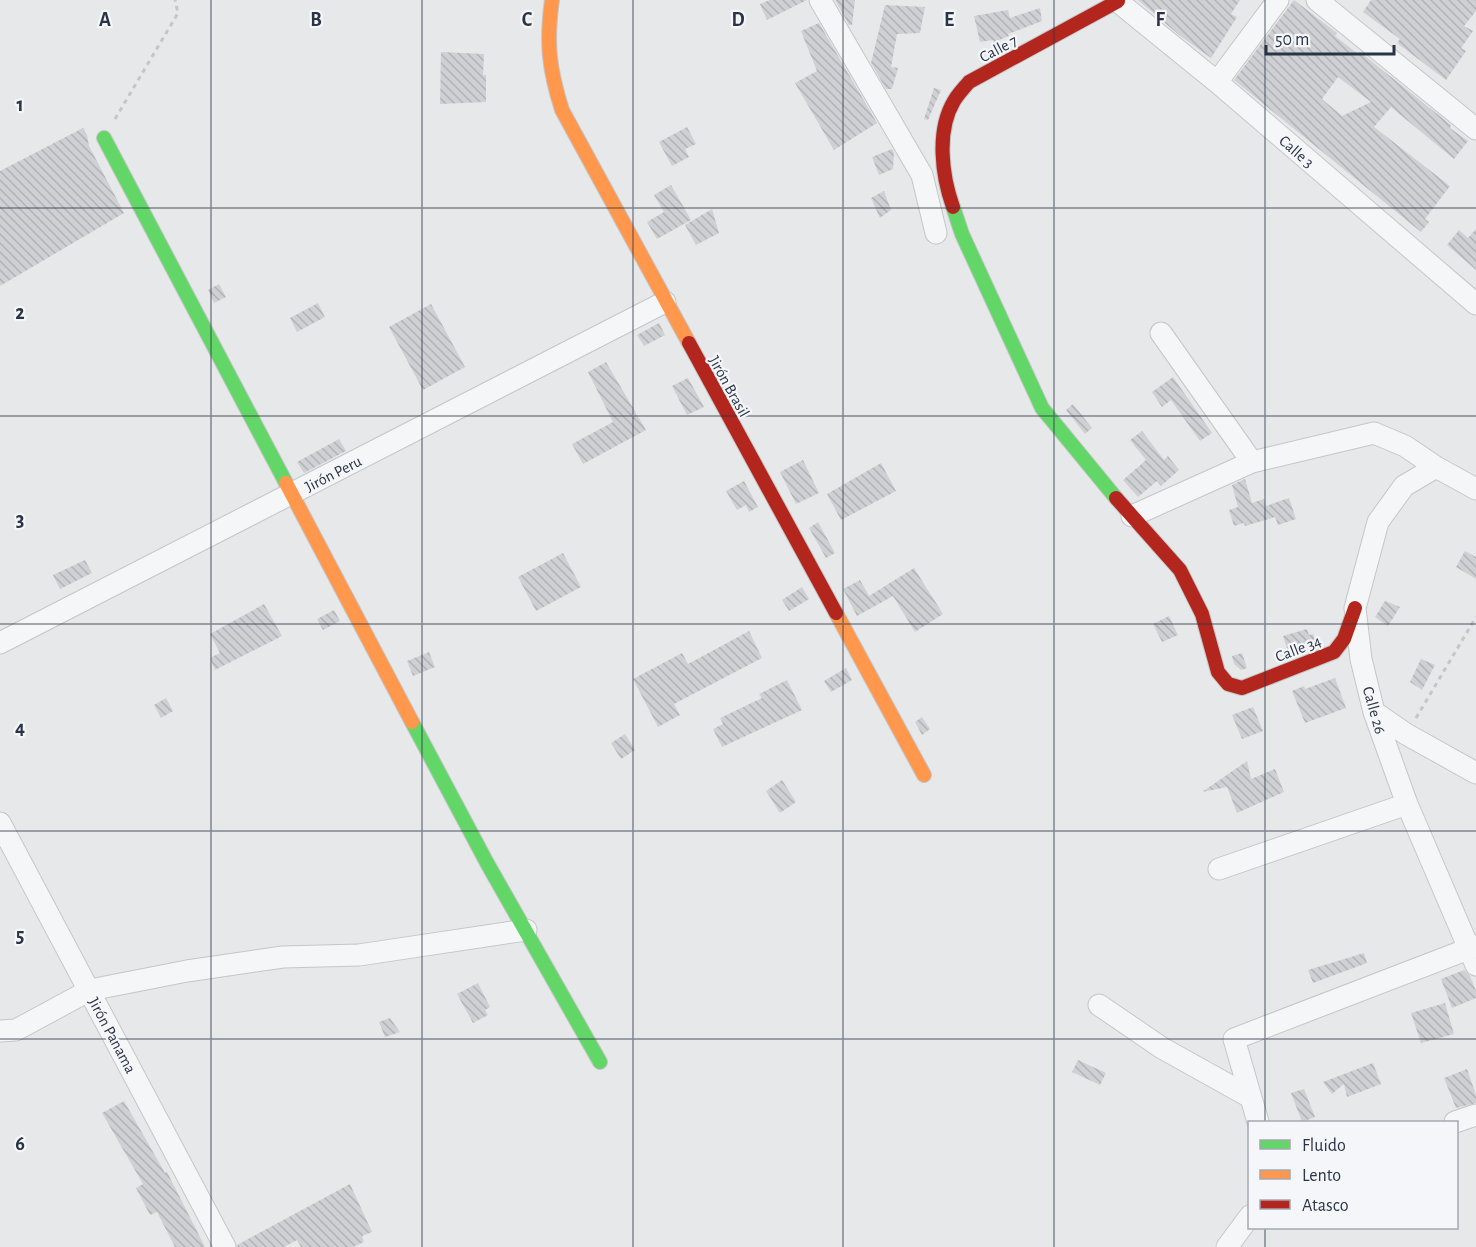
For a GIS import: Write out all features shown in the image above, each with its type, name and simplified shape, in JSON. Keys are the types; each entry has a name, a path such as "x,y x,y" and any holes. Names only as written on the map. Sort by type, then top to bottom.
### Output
{"street":[{"name":"Jirón Brasil","path":"552,0 548,27 551,74 562,110 924,775"},
{"path":"820,0 922,175 936,233"},
{"path":"1083,0 1117,1"},
{"path":"1217,82 1278,0"},
{"path":"1317,0 1476,129"},
{"name":"Calle 3","path":"1117,1 1217,82 1476,304"},
{"name":"Calle 7","path":"1117,1 969,82 954,101 945,123 943,147 948,193 962,234 1042,408 1108,490 1180,570 1202,614 1218,672 1228,684"},
{"path":"104,138 487,863 600,1062"},
{"path":"922,175 945,161"},
{"name":"Jirón Peru","path":"0,643 665,302"},
{"path":"1161,333 1252,462"},
{"path":"1132,516 1252,462 1374,433 1405,446 1436,467 1476,489"},
{"name":"Calle 26","path":"1436,467 1404,486 1378,522 1355,608 1361,659 1374,712 1407,804 1474,953"},
{"name":"Calle 34","path":"1228,684 1242,688 1334,652 1344,639 1355,608"},
{"path":"1374,712 1406,734 1476,773"},
{"path":"1219,869 1407,804"},
{"name":"Jirón Panama","path":"0,823 225,1247"},
{"path":"0,1031 16,1030 90,990 187,971 283,957 358,954 526,930"},
{"path":"1257,1121 1234,1039 1474,953"},
{"path":"1099,1005 1162,1048 1250,1097"},
{"path":"1458,1121 1476,1115"},
{"path":"1227,1247 1248,1219"}],"path":[{"path":"104,138 178,13 175,0"},
{"path":"1406,734 1476,617"}],"building":[{"path":"770,0 807,0 767,20 760,4"},
{"path":"835,0 855,0 852,25 849,25"},
{"path":"1138,0 1240,0 1231,14 1237,17 1211,58 1179,35"},
{"path":"1294,0 1337,33 1335,36 1358,54 1360,52 1468,141 1454,159 1391,107 1374,127 1450,186 1425,219 1429,222 1421,232 1234,80","holes":["1338,77 1371,102 1342,116 1322,99"]},
{"path":"1371,0 1476,0 1476,11 1464,26 1473,31 1461,48 1466,51 1446,80 1397,43 1400,39 1363,12"},
{"path":"885,5 925,7 920,33 897,34 891,67 898,68 892,89 886,89 871,63"},
{"path":"1040,8 1042,21 994,42 993,40 980,42 974,16 1008,10 1010,18"},
{"path":"819,23 877,123 834,150 795,83 817,71 801,31"},
{"path":"441,52 484,54 483,75 486,75 486,102 440,104"},
{"path":"934,88 941,90 928,120 924,119"},
{"path":"687,127 696,144 685,149 689,157 672,166 659,142"},
{"path":"83,128 89,146 124,213 0,286 0,171"},
{"path":"892,149 893,169 879,175 872,157"},
{"path":"671,185 691,220 657,239 647,222 664,212 654,195"},
{"path":"884,191 891,210 880,218 871,198"},
{"path":"712,209 719,233 696,245 685,225"},
{"path":"1476,229 1476,270 1447,245 1459,230 1468,238"},
{"path":"219,284 226,297 214,303 208,290"},
{"path":"318,303 325,317 297,332 290,318"},
{"path":"431,304 465,367 423,390 389,327"},
{"path":"659,323 665,335 644,346 637,335"},
{"path":"606,362 646,430 583,464 572,444 613,422 588,372"},
{"path":"1173,377 1212,433 1200,441 1171,400 1162,407 1152,392"},
{"path":"688,378 704,407 687,415 672,386"},
{"path":"1073,404 1092,428 1085,434 1066,410"},
{"path":"1142,431 1164,460 1168,456 1179,470 1161,486 1157,481 1138,497 1123,480 1146,460 1130,440"},
{"path":"339,439 346,451 304,473 297,462"},
{"path":"803,460 819,493 796,504 780,472"},
{"path":"881,463 896,491 841,520 827,494"},
{"path":"1245,479 1252,503 1264,499 1266,506 1289,498 1296,519 1278,525 1275,517 1245,526 1244,523 1234,526 1229,510 1238,507 1232,485"},
{"path":"744,481 758,507 749,512 746,505 737,510 726,491"},
{"path":"818,522 835,553 826,558 809,528"},
{"path":"1465,551 1476,557 1476,579 1456,567"},
{"path":"563,553 581,587 536,611 518,577"},
{"path":"85,560 92,573 60,589 53,575"},
{"path":"914,568 943,614 915,632 893,596 857,616 843,589 860,580 869,596"},
{"path":"802,587 809,599 789,611 782,600"},
{"path":"1385,601 1400,607 1388,626 1375,617"},
{"path":"264,604 282,636 215,670 210,658 220,653 210,634"},
{"path":"334,610 340,621 323,630 317,619"},
{"path":"1169,616 1178,635 1162,642 1153,624"},
{"path":"1307,629 1309,635 1313,634 1316,641 1288,651 1283,636"},
{"path":"749,631 762,658 674,704 680,715 658,727 633,679 682,653 688,664"},
{"path":"429,652 435,667 413,676 407,661"},
{"path":"1242,653 1247,668 1241,670 1234,664 1232,656"},
{"path":"1421,659 1435,665 1422,690 1410,682"},
{"path":"846,668 852,680 831,692 824,681"},
{"path":"1335,678 1346,708 1305,723 1292,691 1304,686 1305,689"},
{"path":"787,680 802,710 722,747 713,729 723,724 720,718 762,698 759,694"},
{"path":"166,698 173,711 161,718 154,705"},
{"path":"1253,707 1263,731 1242,739 1232,715"},
{"path":"922,717 930,729 922,735 915,722"},
{"path":"625,734 635,750 621,759 611,743"},
{"path":"1247,761 1251,779 1275,769 1284,792 1237,813 1227,787 1202,792"},
{"path":"782,780 796,802 780,813 766,791"},
{"path":"1364,953 1367,963 1313,983 1308,970"},
{"path":"1464,970 1470,976 1476,991 1476,998 1452,1008 1441,979"},
{"path":"478,983 490,1007 485,1010 488,1015 473,1023 457,994"},
{"path":"1445,1003 1454,1034 1421,1043 1411,1013"},
{"path":"390,1018 400,1032 385,1037 379,1022"},
{"path":"1078,1060 1106,1073 1100,1085 1072,1072"},
{"path":"1373,1063 1381,1084 1347,1097 1344,1084 1332,1094 1323,1082"},
{"path":"1467,1069 1476,1095 1476,1103 1456,1108 1444,1078"},
{"path":"1304,1089 1315,1117 1302,1121 1291,1093"},
{"path":"124,1101 165,1173 167,1172 205,1247 175,1247 157,1212 150,1215 136,1188 143,1184 102,1113"},
{"path":"350,1184 372,1232 362,1236 364,1242 353,1247 301,1247 297,1240 284,1247 238,1247 237,1245"}],"traffic: fast":[{"path":"104,138 286,483"},
{"path":"953,207 962,234 1042,408 1116,498"},
{"path":"412,722 487,863 600,1062"}],"traffic: slow":[{"path":"552,0 549,30 550,56 562,110 689,343"},
{"path":"286,483 412,722"},
{"path":"836,613 924,775"}],"traffic: jam":[{"path":"953,207 946,182 943,140 948,113 959,93 969,82 1118,1"},
{"path":"689,343 836,613"},
{"path":"1116,498 1180,570 1202,614 1218,672 1228,684 1242,688 1334,652 1344,639 1355,608"}]}
